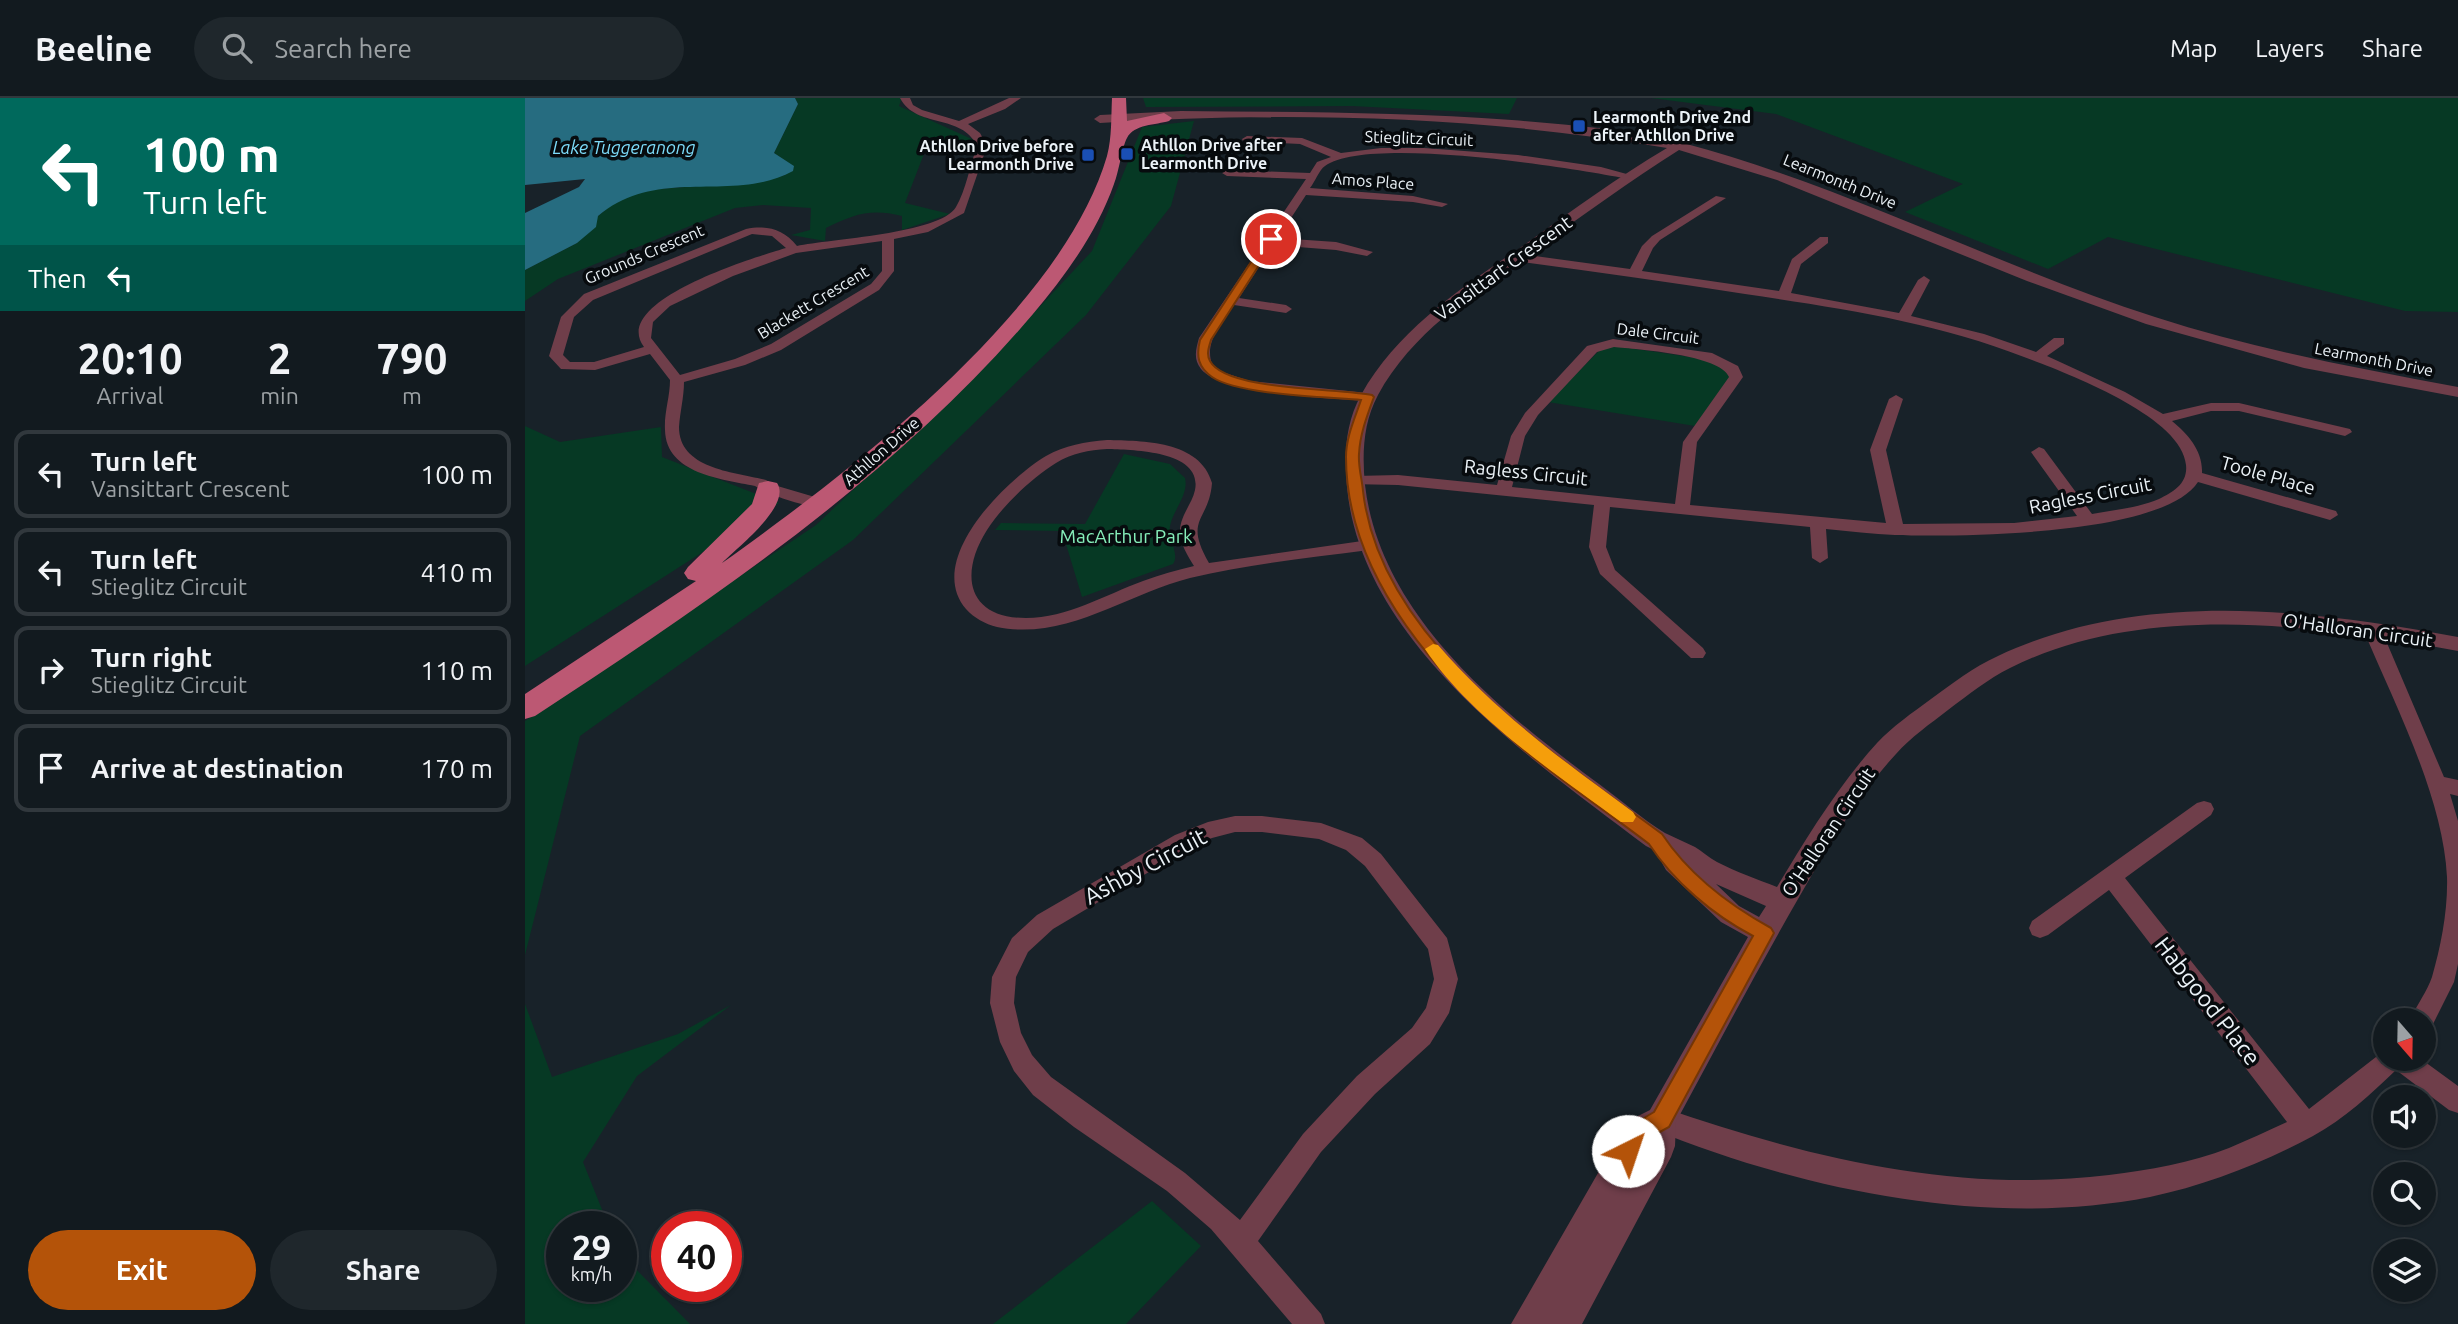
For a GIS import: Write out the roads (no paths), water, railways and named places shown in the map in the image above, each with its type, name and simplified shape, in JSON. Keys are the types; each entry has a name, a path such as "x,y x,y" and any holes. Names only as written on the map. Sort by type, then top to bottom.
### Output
{"main road":[{"path":"1119,98 1137,111 1161,117"},
{"name":"Athllon Drive","path":"525,708 674,610 815,496 913,423 963,377 1036,297 1085,227 1106,182 1109,123 1119,98"},
{"path":"1109,123 1130,125 1161,117"},
{"name":"Athllon Drive","path":"525,687 815,496 999,317 1066,229 1090,176"},
{"path":"697,573 762,509 768,499 764,485"}],"street":[{"path":"815,496 701,468 686,460 676,450 671,430 677,380 644,338 642,330 646,321 665,303 794,250 935,226 952,218 963,208 982,146 981,139 960,124 913,110 905,98"},
{"path":"960,124 1002,107 1016,98"},
{"name":"Learmonth Drive","path":"1161,117 1304,114 1423,117 1544,125 1646,140 1672,150 1699,152 1797,182 2032,278 2140,317 2304,363 2458,392"},
{"path":"1247,139 1302,141 1338,156"},
{"path":"1634,173 1652,150 1652,145 1646,140"},
{"name":"Stieglitz Circuit","path":"1368,397 1245,385 1217,375 1205,363 1202,354 1203,344 1321,164 1338,156 1370,150 1440,153 1634,173"},
{"name":"Vansittart Crescent","path":"1672,150 1634,173 1450,304 1424,326 1389,364 1368,397 1358,425 1353,455 1359,514 1369,545 1396,597 1419,633 1465,687 1529,745 1655,839 1687,855 1706,869 1783,901"},
{"path":"1227,173 1312,176"},
{"name":"Amos Place","path":"1302,191 1413,199 1442,204"},
{"path":"1634,274 1645,251 1656,238 1720,198"},
{"name":"Grounds Crescent","path":"652,349 589,368 566,366 556,356 563,320 580,302 600,290 750,231 776,232 782,235 794,250"},
{"name":"Blackett Crescent","path":"677,380 740,362 776,347 875,287 888,271 888,235"},
{"path":"1784,295 1796,262 1825,240"},
{"path":"1269,242 1336,246 1367,252"},
{"path":"1514,257 1784,295 1904,316 1970,334 2038,357 2113,391 2161,419 2189,448 2194,463 2194,476"},
{"path":"1904,316 1924,280"},
{"path":"1231,301 1286,309"},
{"path":"2038,357 2059,341"},
{"name":"Dale Circuit","path":"1503,491 1518,436 1532,413 1592,349 1601,345 1626,344 1712,357 1733,369 1733,382 1691,442 1682,509"},
{"path":"1895,399 1878,450 1896,530"},
{"path":"2161,419 2211,407 2239,407 2344,432"},
{"path":"1204,569 1190,541 1188,530 1190,518 1203,492 1204,478 1198,469 1184,457 1171,452 1107,443 1062,453 1032,472 983,521 972,536 965,553 962,578 967,599 979,613 1004,622 1025,624 1070,615 1164,580 1204,569 1369,545"},
{"path":"2039,452 2088,520"},
{"name":"Ragless Circuit","path":"1355,481 1398,480 1818,524 1896,530 1997,531 2088,520 2166,502 2181,493 2194,476"},
{"name":"Toole Place","path":"2194,476 2330,515"},
{"path":"1603,501 1596,537 1596,549 1601,562 1609,574 1697,653"},
{"path":"1818,524 1820,558"},
{"name":"O'Halloran Circuit","path":"1563,1324 1660,1146 1661,1120 1764,933 1826,829 1888,747 1906,730 1970,682 2014,657 2086,634 2193,618 2279,619 2372,629 2458,644"},
{"path":"2372,629 2448,786 2458,878 2456,934 2442,982 2428,1008"},
{"path":"2040,928 2204,809"},
{"name":"Ashby Circuit","path":"1242,1240 1312,1143 1366,1085 1421,1036 1442,1001 1446,979 1439,945 1373,860 1354,844 1321,831 1262,824 1235,824 1208,830 1183,841 1045,922 1020,946 1004,977 1002,1003 1010,1034 1023,1063 1042,1086 1176,1182 1221,1219 1242,1240 1311,1324"},
{"name":"Vansittart Crescent","path":"1655,839 1668,857 1730,914 1764,933"},
{"name":"Habgood Place","path":"2111,876 2305,1126"},
{"path":"1661,1120 1795,1165 1884,1183 1972,1193 2057,1194 2137,1185 2211,1168 2276,1142 2305,1126 2343,1102 2378,1071"},
{"path":"2417,1071 2458,1101"},
{"name":"O'Halloran Circuit","path":"1528,1324 1639,1132 1661,1120"}],"water":[{"name":"Lake Tuggeranong","path":"525,98 795,98 798,104 774,153 794,166 793,171 770,180 745,185 670,188 645,192 621,201 598,216 596,227 577,243 525,270 525,213 579,187 585,179 525,185"}],"place":[{"name":"Learmonth Drive 2nd after Athllon Drive","path":"1579,126"},
{"name":"Athllon Drive after Learmonth Drive","path":"1127,154"},
{"name":"Athllon Drive before Learmonth Drive","path":"1088,155"}],"park label":[{"name":"MacArthur Park","path":"1126,536"}]}
